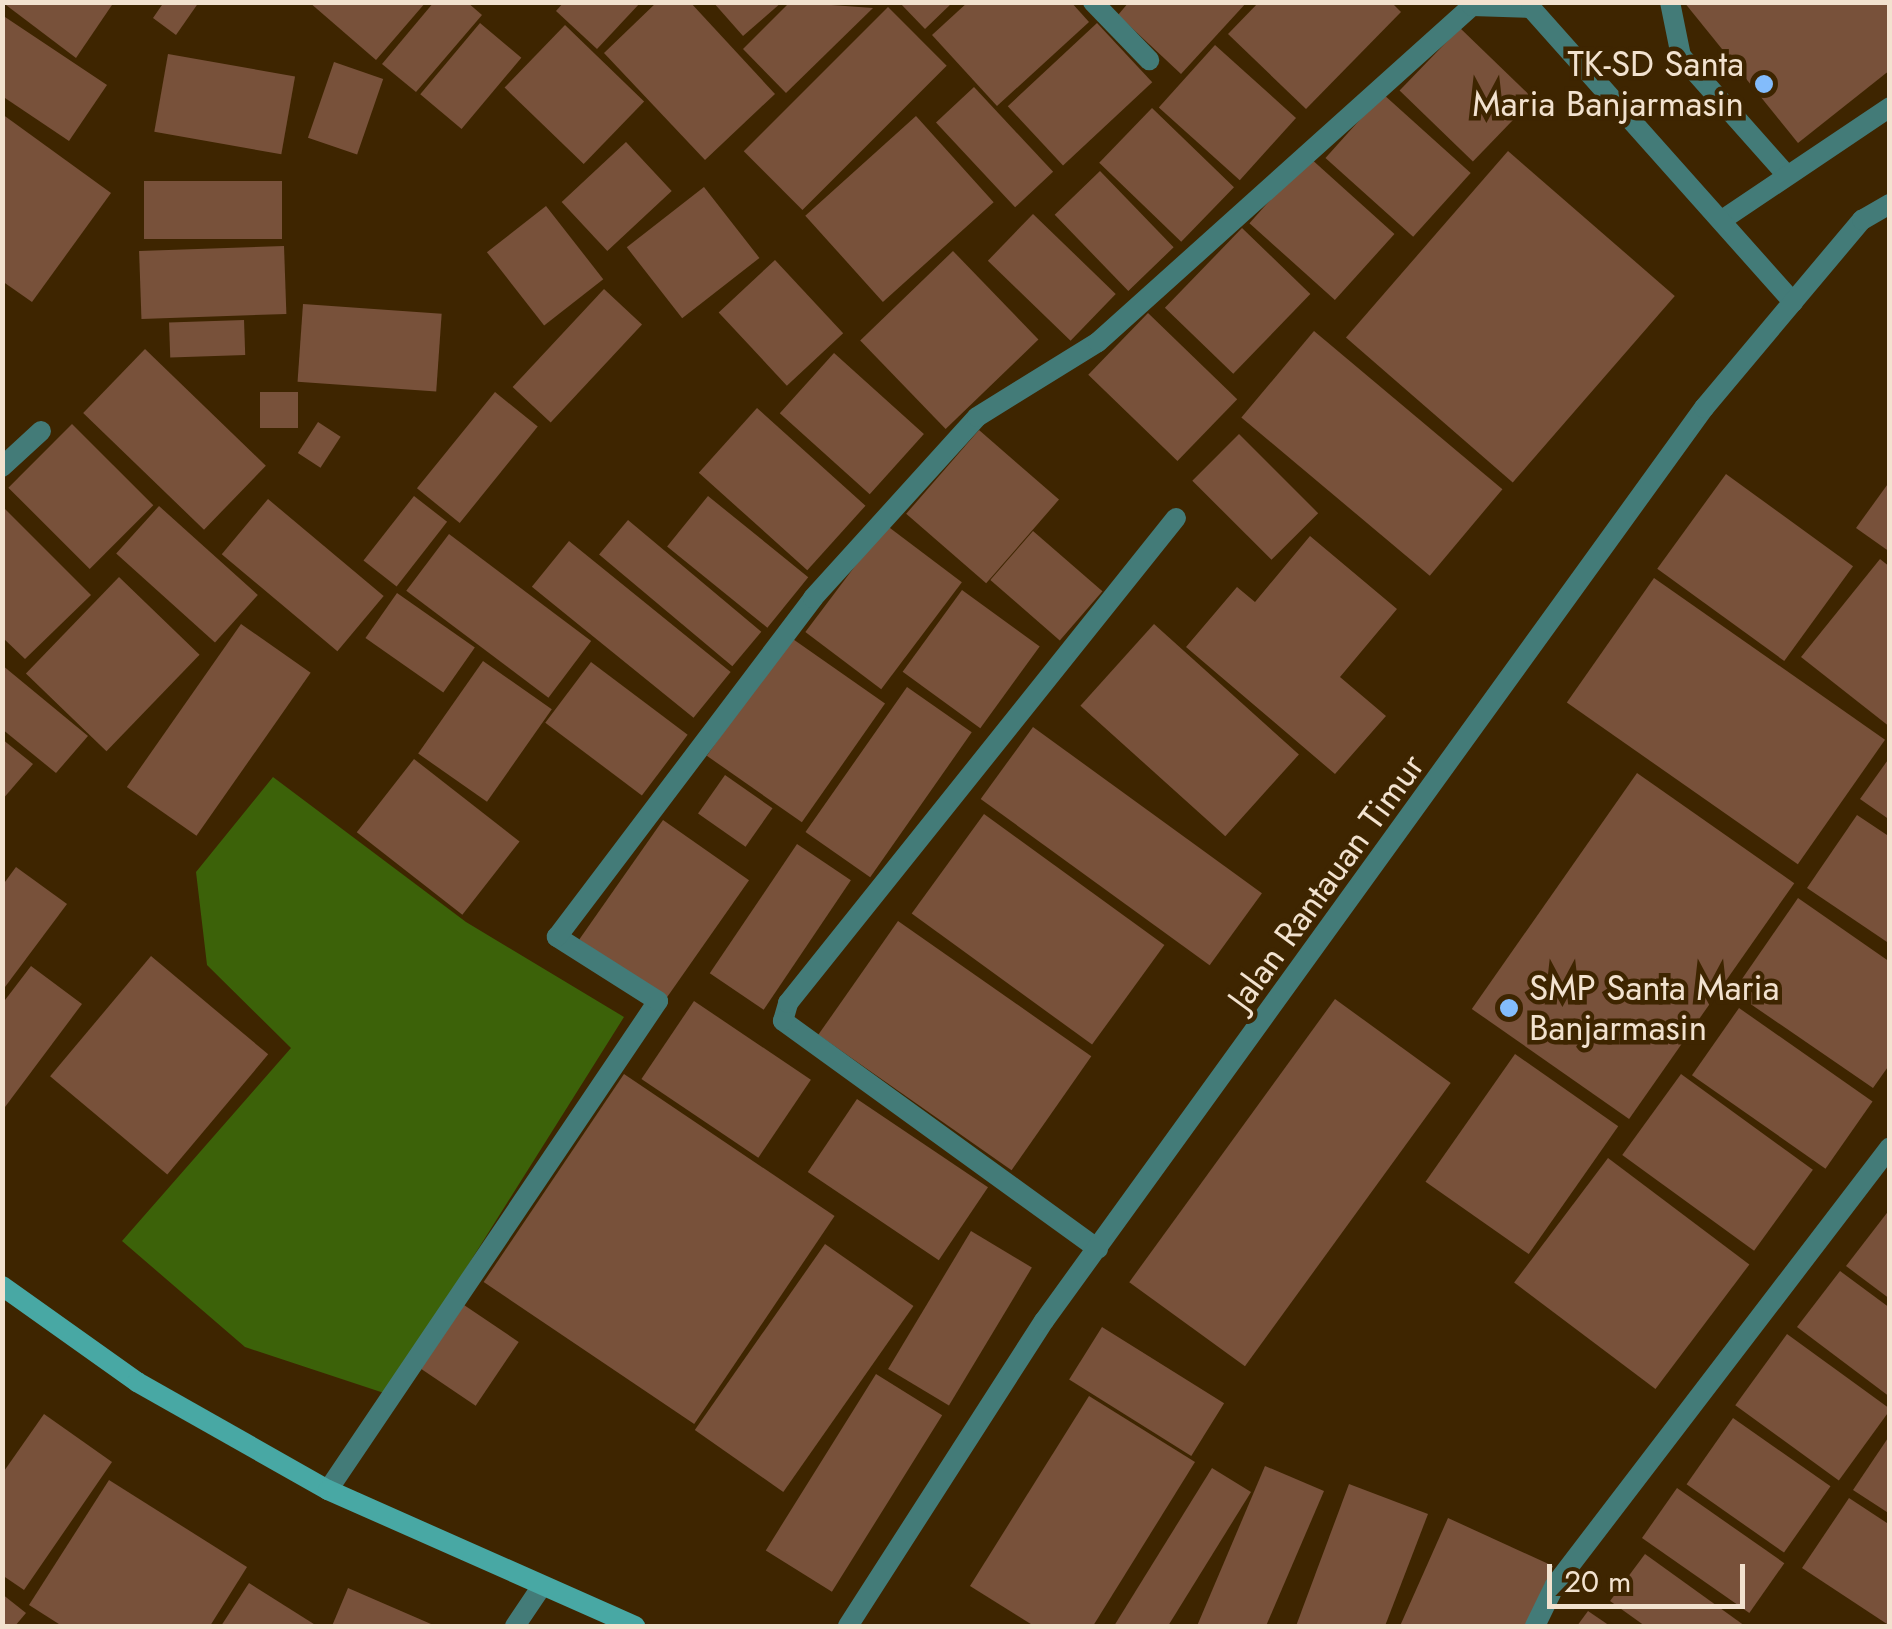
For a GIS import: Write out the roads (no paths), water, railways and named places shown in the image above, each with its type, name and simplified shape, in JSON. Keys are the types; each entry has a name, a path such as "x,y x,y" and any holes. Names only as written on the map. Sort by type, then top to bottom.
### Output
{"main road":[{"path":"2,1286 137,1382 328,1490 540,1589 634,1626"}],"street":[{"path":"1094,2 1149,60"},
{"path":"1670,2 1682,56 1783,172"},
{"path":"328,1490 658,1001 557,937 812,598 978,417 1098,342 1472,6 1532,8 1725,218 1793,302"},
{"path":"1725,218 1783,172 1890,107"},
{"name":"Jalan Rantauan Timur","path":"848,1626 1098,1249 1704,408 1862,220 1890,204"},
{"path":"2,467 41,431"},
{"path":"1098,1249 783,1021 788,1002 1176,518"},
{"path":"1535,1626 1555,1585 1890,1147"},
{"path":"515,1626 540,1589"}],"place":[{"name":"TK-SD Santa Maria Banjarmasin","path":"1764,84"},
{"name":"SMP Santa Maria Banjarmasin","path":"1509,1008"}]}
